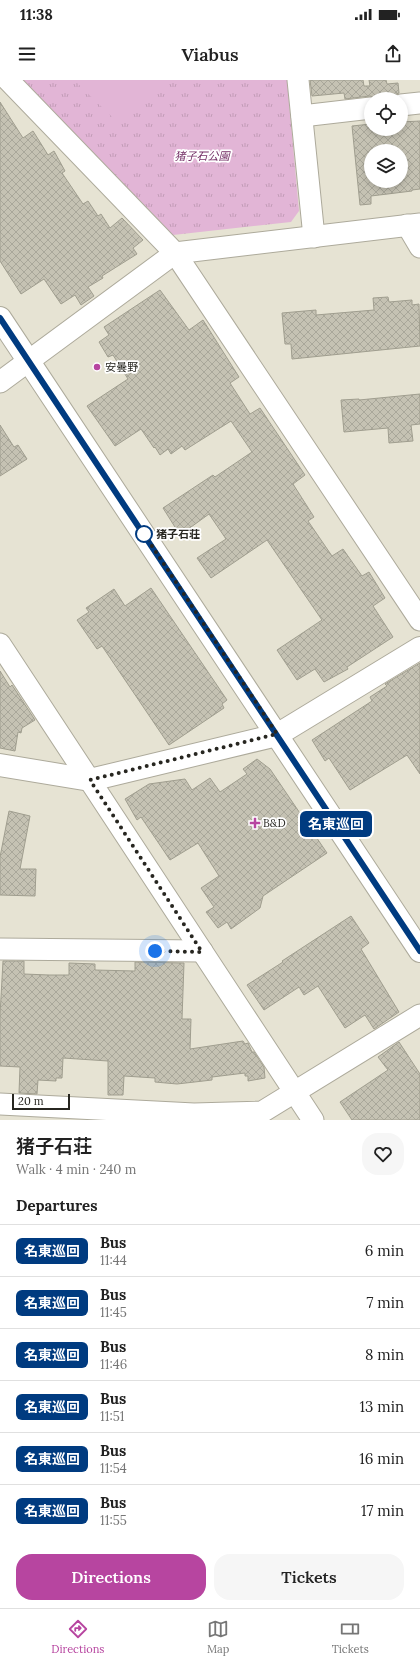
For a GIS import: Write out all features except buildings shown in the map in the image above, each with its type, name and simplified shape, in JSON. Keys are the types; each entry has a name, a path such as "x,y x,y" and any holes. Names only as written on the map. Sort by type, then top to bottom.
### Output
{"street":[{"path":"8,80 175,253 420,620"},
{"path":"298,80 314,237"},
{"path":"408,104 420,102"},
{"path":"302,116 364,109"},
{"path":"0,382 175,253 413,224 420,247"},
{"path":"0,318 420,951"},
{"path":"0,644 293,1092 313,1120"},
{"path":"0,766 90,780 277,734 420,648"},
{"path":"0,949 202,952"},
{"path":"0,1104 261,1116 293,1092 420,1015"}],"green space":[{"name":"猪子石公園","path":"23,80 287,80 299,211 291,222 173,235"},
{"path":"74,80 167,80 127,117 112,117"}],"bus line":[{"name":"名東巡回","path":"0,318 420,951"}],"place":[{"name":"安曇野","path":"97,367"},
{"name":"猪子石荘","path":"144,534"},
{"name":"B&D","path":"255,823"}],"route":[{"path":"144,534 140,528 277,734 90,780 202,952 155,951"}]}
